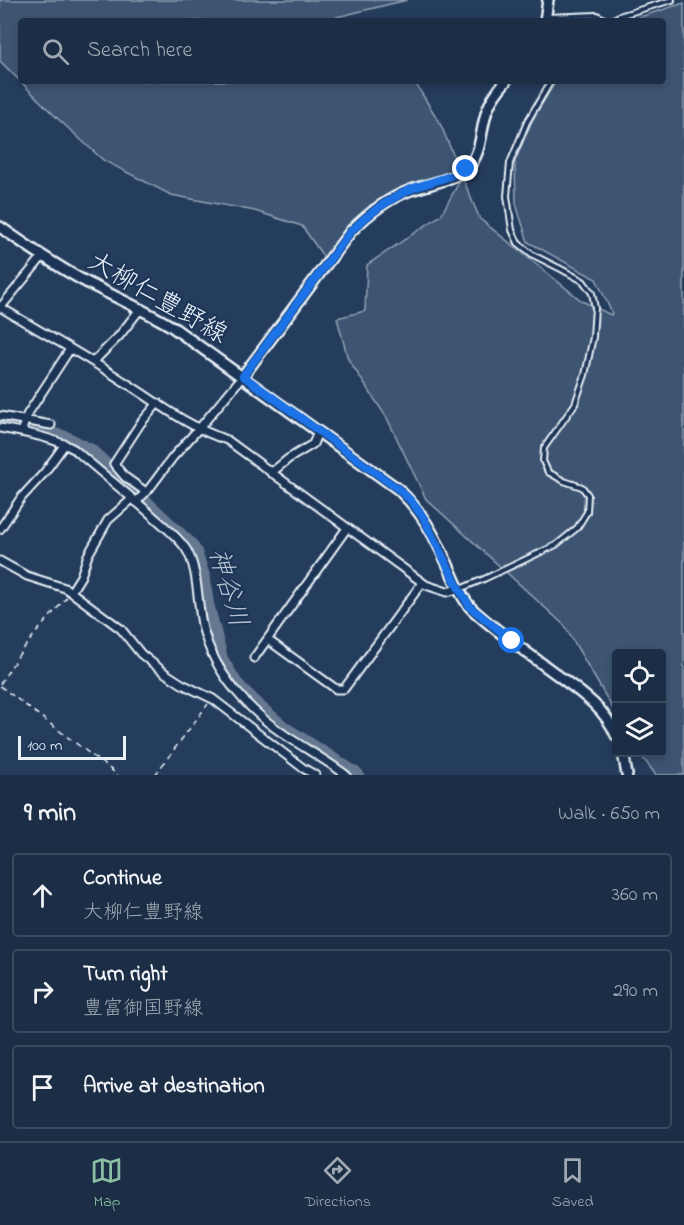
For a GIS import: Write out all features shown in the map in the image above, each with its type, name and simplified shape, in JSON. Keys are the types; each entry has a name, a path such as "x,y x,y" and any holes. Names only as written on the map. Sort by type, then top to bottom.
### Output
{"main road":[{"path":"545,18 548,0"},
{"path":"243,376 351,231 366,216 409,190 443,180 466,169 475,159 488,109 504,84"},
{"name":"大柳仁豊野線","path":"0,228 86,282 141,308 171,326 398,489 423,517 470,607 495,629 581,692 612,726"},
{"path":"624,757 627,775"}],"street":[{"path":"43,256 0,308 93,362 182,420 207,434 227,440 422,583 447,592 459,589"},
{"path":"93,362 119,336 141,308"},
{"path":"23,427 70,349"},
{"path":"72,592 81,576 88,555 108,520 145,493 243,376"},
{"path":"145,493 114,465 140,424 158,403"},
{"path":"0,416 74,449 172,534 187,550 194,568 203,629 214,659 229,684 256,712 284,735 326,759 346,775"},
{"path":"0,428 51,425"},
{"path":"271,473 288,459 313,444 318,432"},
{"path":"0,529 21,498 44,473 65,444"},
{"path":"254,658 347,528"},
{"path":"0,561 27,576 72,592 121,628 141,654 165,674 213,699 315,775"},
{"path":"268,640 336,688 344,688 422,583"}],"lane":[{"path":"615,18 672,0"},
{"path":"558,18 597,15 603,18"},
{"path":"459,589 556,544 577,528 587,512 588,495 582,487 548,472 543,461 544,448 575,404 585,375 596,308 592,293 583,281 533,255 518,243 512,230 507,196 510,163 527,122 549,84"}],"path":[{"path":"72,592 35,634 0,685 118,775"},
{"path":"155,775 213,699"}],"shaded area":[{"path":"0,0 407,0 336,18 18,18 18,79 0,61"},
{"path":"684,3 684,775 656,775 642,757 666,757 666,649 612,649 612,707 564,625 426,499 387,418 348,359 337,318 365,311 367,265 441,215 462,177 480,219 582,301 611,315 596,279 528,242 516,204 515,161 533,119 554,84 666,84 666,18 636,18"},
{"path":"23,84 416,84 440,123 460,171 416,183 370,205 325,259 302,226 255,211 171,195 103,160"}],"waterway":[{"name":"神谷川","path":"0,421 66,438 91,451 190,544 203,576 207,604 221,659 236,684 285,729 357,775"}],"route":[{"path":"466,169 443,180 409,190 366,216 351,231 243,376 410,500 435,538 470,607 512,641"}]}
